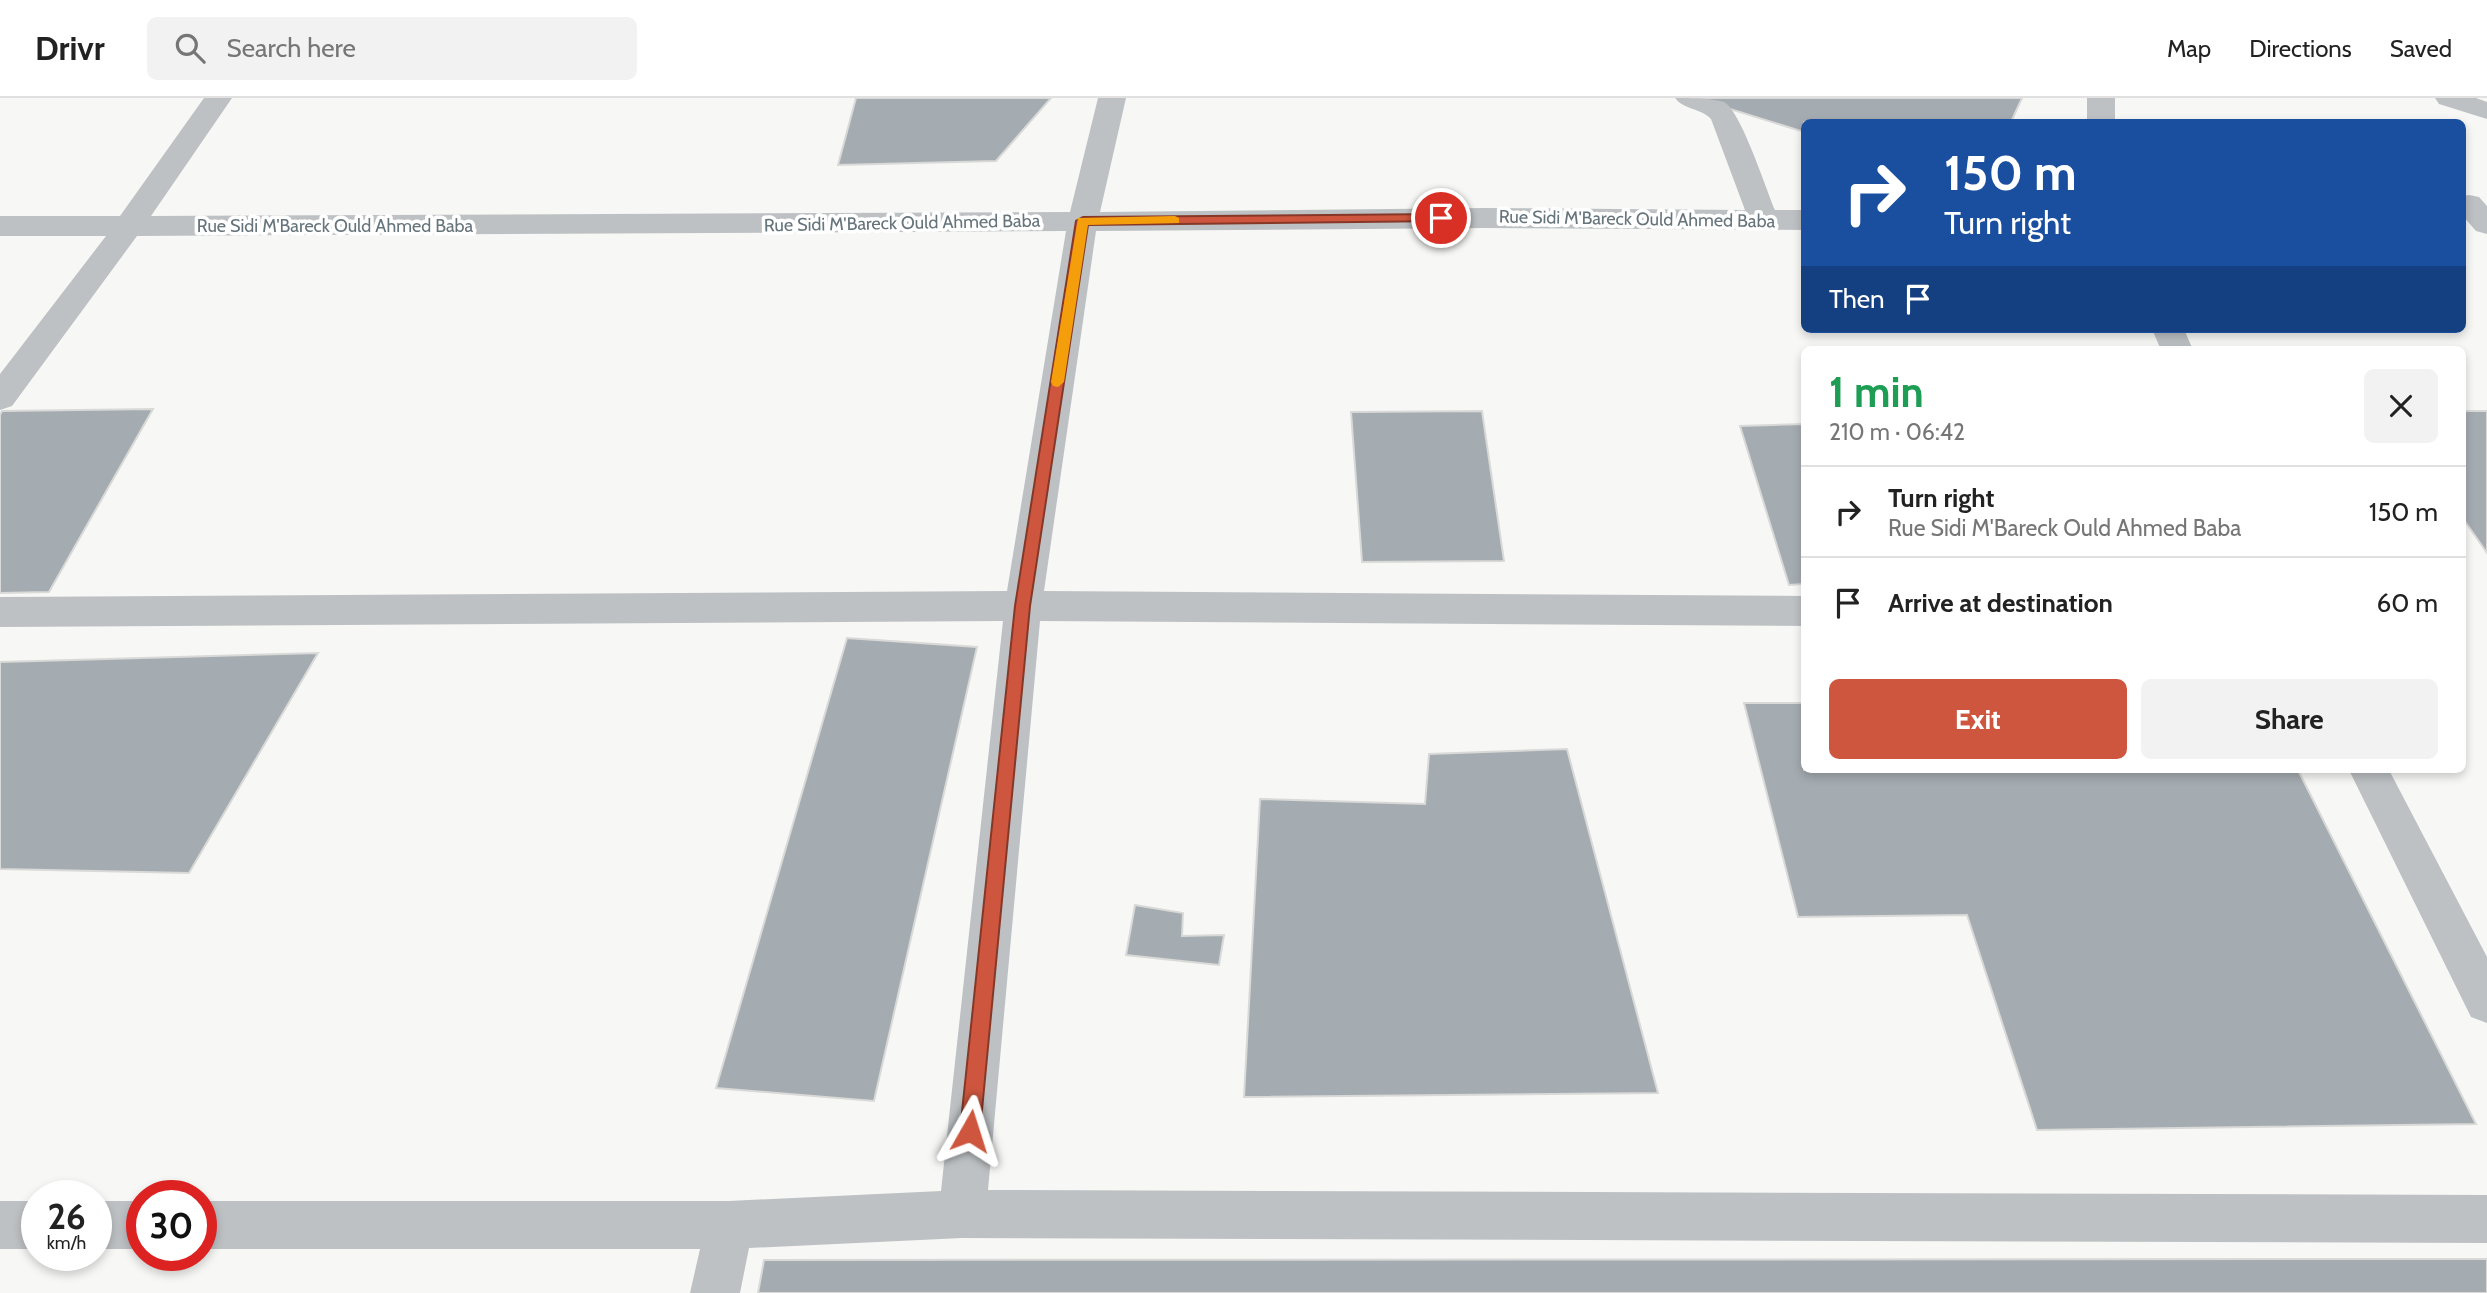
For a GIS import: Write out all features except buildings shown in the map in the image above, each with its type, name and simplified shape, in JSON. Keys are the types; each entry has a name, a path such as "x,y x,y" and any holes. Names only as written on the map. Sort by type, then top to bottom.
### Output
{"street":[{"path":"0,398 129,226 218,98"},
{"path":"962,1214 1023,606 1083,221 1112,98"},
{"path":"1689,98 1717,109 1724,118 1764,220"},
{"path":"2101,98 2101,119"},
{"path":"2449,98 2487,111"},
{"name":"Rue Sidi M'Bareck Ould Ahmed Baba","path":"0,226 572,226 1472,218 1801,220"},
{"path":"0,612 1023,606 1801,611"},
{"path":"2371,773 2487,1002"},
{"path":"217,1225 729,1225 962,1214 2487,1219"},
{"path":"0,1225 21,1225"},
{"path":"715,1293 729,1225"}],"slow traffic":[{"path":"1058,382 1083,221 1175,220"}],"route":[{"path":"970,1131 1023,606 1083,221 1441,218"}]}
